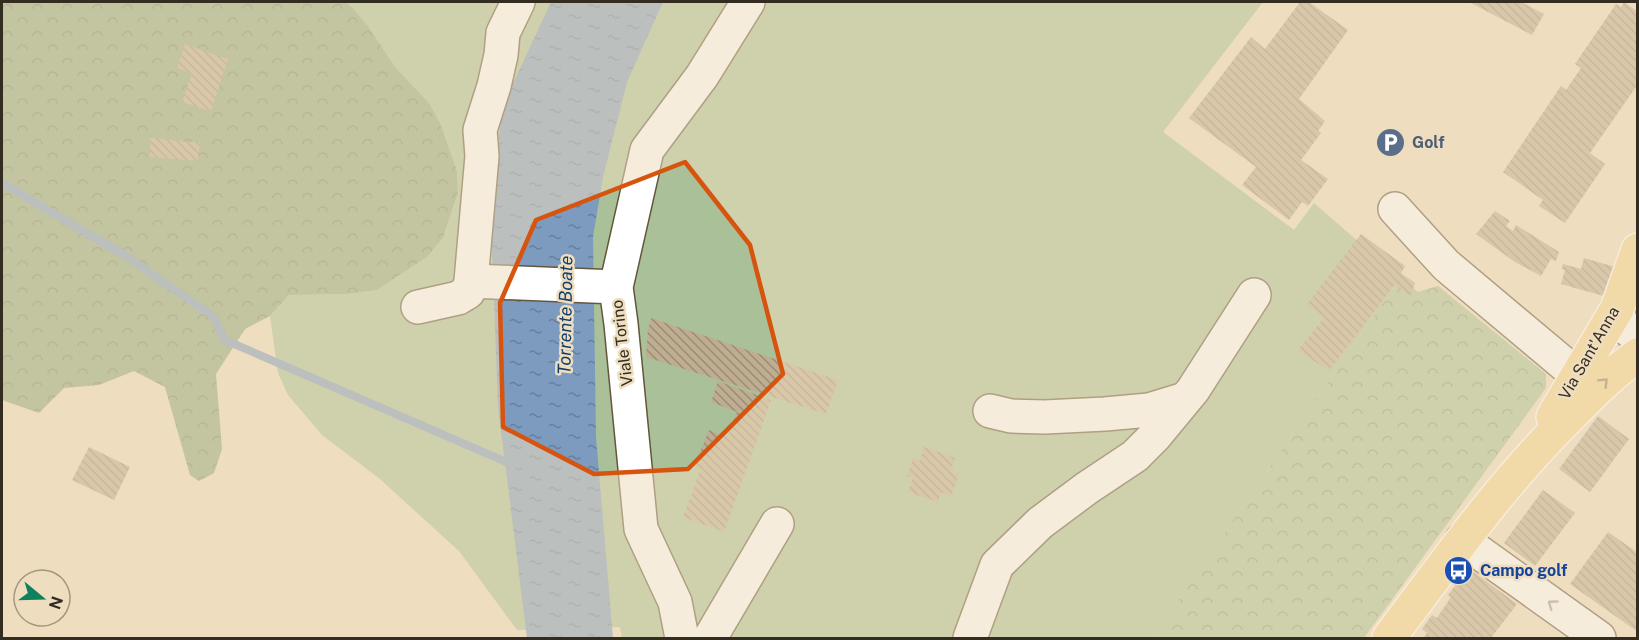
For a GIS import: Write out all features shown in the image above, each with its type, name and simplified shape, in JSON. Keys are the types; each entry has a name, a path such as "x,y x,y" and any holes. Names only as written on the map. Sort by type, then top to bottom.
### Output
{"main road":[{"name":"Via Sant'Anna","path":"1533,453 1617,309 1638,250"},
{"path":"1389,639 1462,540 1533,453 1613,372 1638,355"}],"street":[{"path":"418,307 458,298 479,281 482,156 480,130 497,75 503,33 518,2"},
{"name":"Viale Torino","path":"682,639 675,602 641,529 621,324 606,287 647,150 702,76 748,2"},
{"path":"1395,209 1446,265 1577,375"},
{"path":"479,281 606,287"},
{"path":"970,639 997,565 1040,523 1135,456 1185,399 1254,295"},
{"path":"1617,309 1621,323 1638,338"},
{"path":"990,411 1011,416 1081,415 1149,410 1185,399"},
{"path":"710,639 777,524"},
{"path":"1462,540 1599,639"}],"highlighted area":[{"path":"685,162 750,245 783,374 688,469 594,474 503,427 500,303 536,220"}],"green space":[{"path":"2,2 345,2 368,26 396,68 430,104 441,125 457,171 458,193 443,238 427,257 377,290 347,294 289,295 270,316 245,329 216,374 222,449 214,473 199,481 190,475 165,387 134,371 99,385 64,388 39,413 2,400"},
{"path":"345,2 1263,2 1163,132 1294,230 1314,203 1400,278 1152,638 622,638 620,627 517,630 459,551 380,479 322,435 288,395 278,373 270,316 289,295 347,294 377,290 427,257 443,238 458,193 457,171 441,125 430,104 396,68 368,26"},
{"path":"1400,278 1418,292 1438,286 1546,374 1546,388 1364,638 1152,638"}],"water":[{"name":"Torrente Boate","path":"551,2 663,2 627,82 603,177 593,237 596,437 613,638 527,638 498,407 491,219 502,107"}],"building":[{"path":"1300,2 1309,2 1348,30 1299,99 1325,121 1318,131 1321,133 1301,160 1328,179 1308,206 1302,202 1289,220 1242,185 1256,167 1189,118 1251,37 1265,49"},
{"path":"1469,2 1521,2 1544,14 1532,35"},
{"path":"1624,2 1638,12 1638,84 1590,153 1605,164 1565,223 1539,206 1543,200 1503,172 1561,86 1566,90 1581,68 1575,64 1616,4 1621,7"},
{"path":"185,44 228,59 211,111 182,102 192,73 177,68"},
{"path":"150,138 200,143 198,161 150,157"},
{"path":"1495,211 1510,221 1506,226 1513,231 1516,225 1559,252 1556,261 1551,259 1541,276 1515,262 1476,234"},
{"path":"1361,234 1405,266 1401,273 1415,283 1411,296 1395,284 1329,371 1298,350 1324,318 1307,304"},
{"path":"1584,258 1615,267 1607,297 1561,284 1565,270 1562,269 1563,264 1581,269"},
{"path":"651,318 838,380 826,414 646,357"},
{"path":"718,381 771,400 724,532 683,517 701,469 694,467 709,430 727,437 737,412 711,402"},
{"path":"1598,416 1629,439 1590,492 1559,469"},
{"path":"89,447 130,467 114,500 72,480"},
{"path":"924,447 955,458 951,471 959,474 951,496 941,492 938,502 908,492 913,478 907,476 913,458 920,461"},
{"path":"1543,490 1575,513 1535,566 1504,543"},
{"path":"1608,532 1638,553 1638,632 1570,584"},
{"path":"1471,570 1517,604 1491,638 1423,638 1427,633 1422,629 1432,615 1437,618 1451,597 1448,595 1458,582 1461,584"}],"waterway":[{"path":"2,183 126,256 214,317 225,340 513,465"}],"place":[{"name":"Golf","path":"1391,142"},
{"name":"Campo golf","path":"1459,570"}]}
